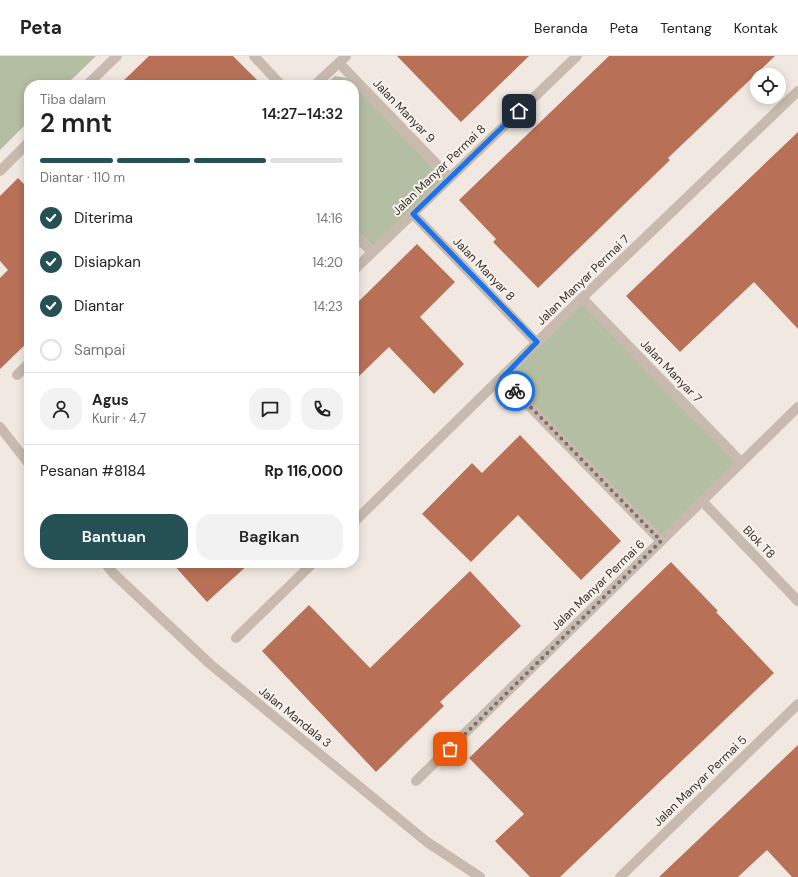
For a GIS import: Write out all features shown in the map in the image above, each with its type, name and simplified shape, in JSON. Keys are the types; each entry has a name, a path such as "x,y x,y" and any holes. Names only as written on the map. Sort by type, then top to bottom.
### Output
{"street":[{"path":"92,80 116,56"},
{"path":"254,56 276,80"},
{"name":"Jalan Manyar Permai 8","path":"359,265 577,56"},
{"path":"320,80 343,59"},
{"name":"Jalan Manyar 9","path":"343,59 450,178"},
{"name":"Jalan Manyar Permai 7","path":"359,517 582,298 798,91"},
{"path":"0,171 24,147"},
{"name":"Jalan Manyar 8","path":"413,214 537,342"},
{"path":"359,239 372,252"},
{"name":"Jalan Manyar 7","path":"582,298 741,462"},
{"path":"17,375 24,368"},
{"path":"502,378 661,541"},
{"name":"Jalan Manyar Permai 6","path":"416,782 798,406"},
{"path":"0,427 24,458"},
{"name":"Blok T8","path":"702,501 798,601"},
{"name":"Jalan Mandala 3","path":"109,568 210,664 427,842 480,877"},
{"path":"236,638 308,568"},
{"name":"Jalan Manyar Permai 5","path":"620,877 798,704"}],"green space":[{"path":"0,56 96,56 71,80 24,80 24,126 0,150"},
{"path":"335,76 347,78 349,80 331,80"},
{"path":"359,90 444,179 373,246 359,232"},
{"path":"582,298 741,462 661,541 502,378"}],"building":[{"path":"149,56 233,56 257,80 124,80"},
{"path":"397,56 529,56 461,122"},
{"path":"609,56 775,56 762,68 750,68 750,80 668,158 670,160 538,288 493,242 496,239 459,200"},
{"path":"798,132 798,329 754,282 680,352 626,296"},
{"path":"18,178 24,184 24,346 0,369 0,278 8,270 0,261 0,196"},
{"path":"417,244 455,282 420,317 464,364 434,394 389,347 359,376 359,301"},
{"path":"520,435 621,541 581,580 518,515 471,562 422,514 472,463 482,473"},
{"path":"671,562 774,673 560,877 530,877 495,841 524,814 469,758"},
{"path":"176,568 244,568 207,602"},
{"path":"470,571 521,626 440,702 444,706 376,772 262,651 309,605 370,668"},
{"path":"798,745 798,877 792,877 767,850 738,877 659,877"}],"way so far":[{"path":"450,749 661,541 515,391"}],"route":[{"path":"515,391 502,378 537,342 413,214 519,111"}]}
